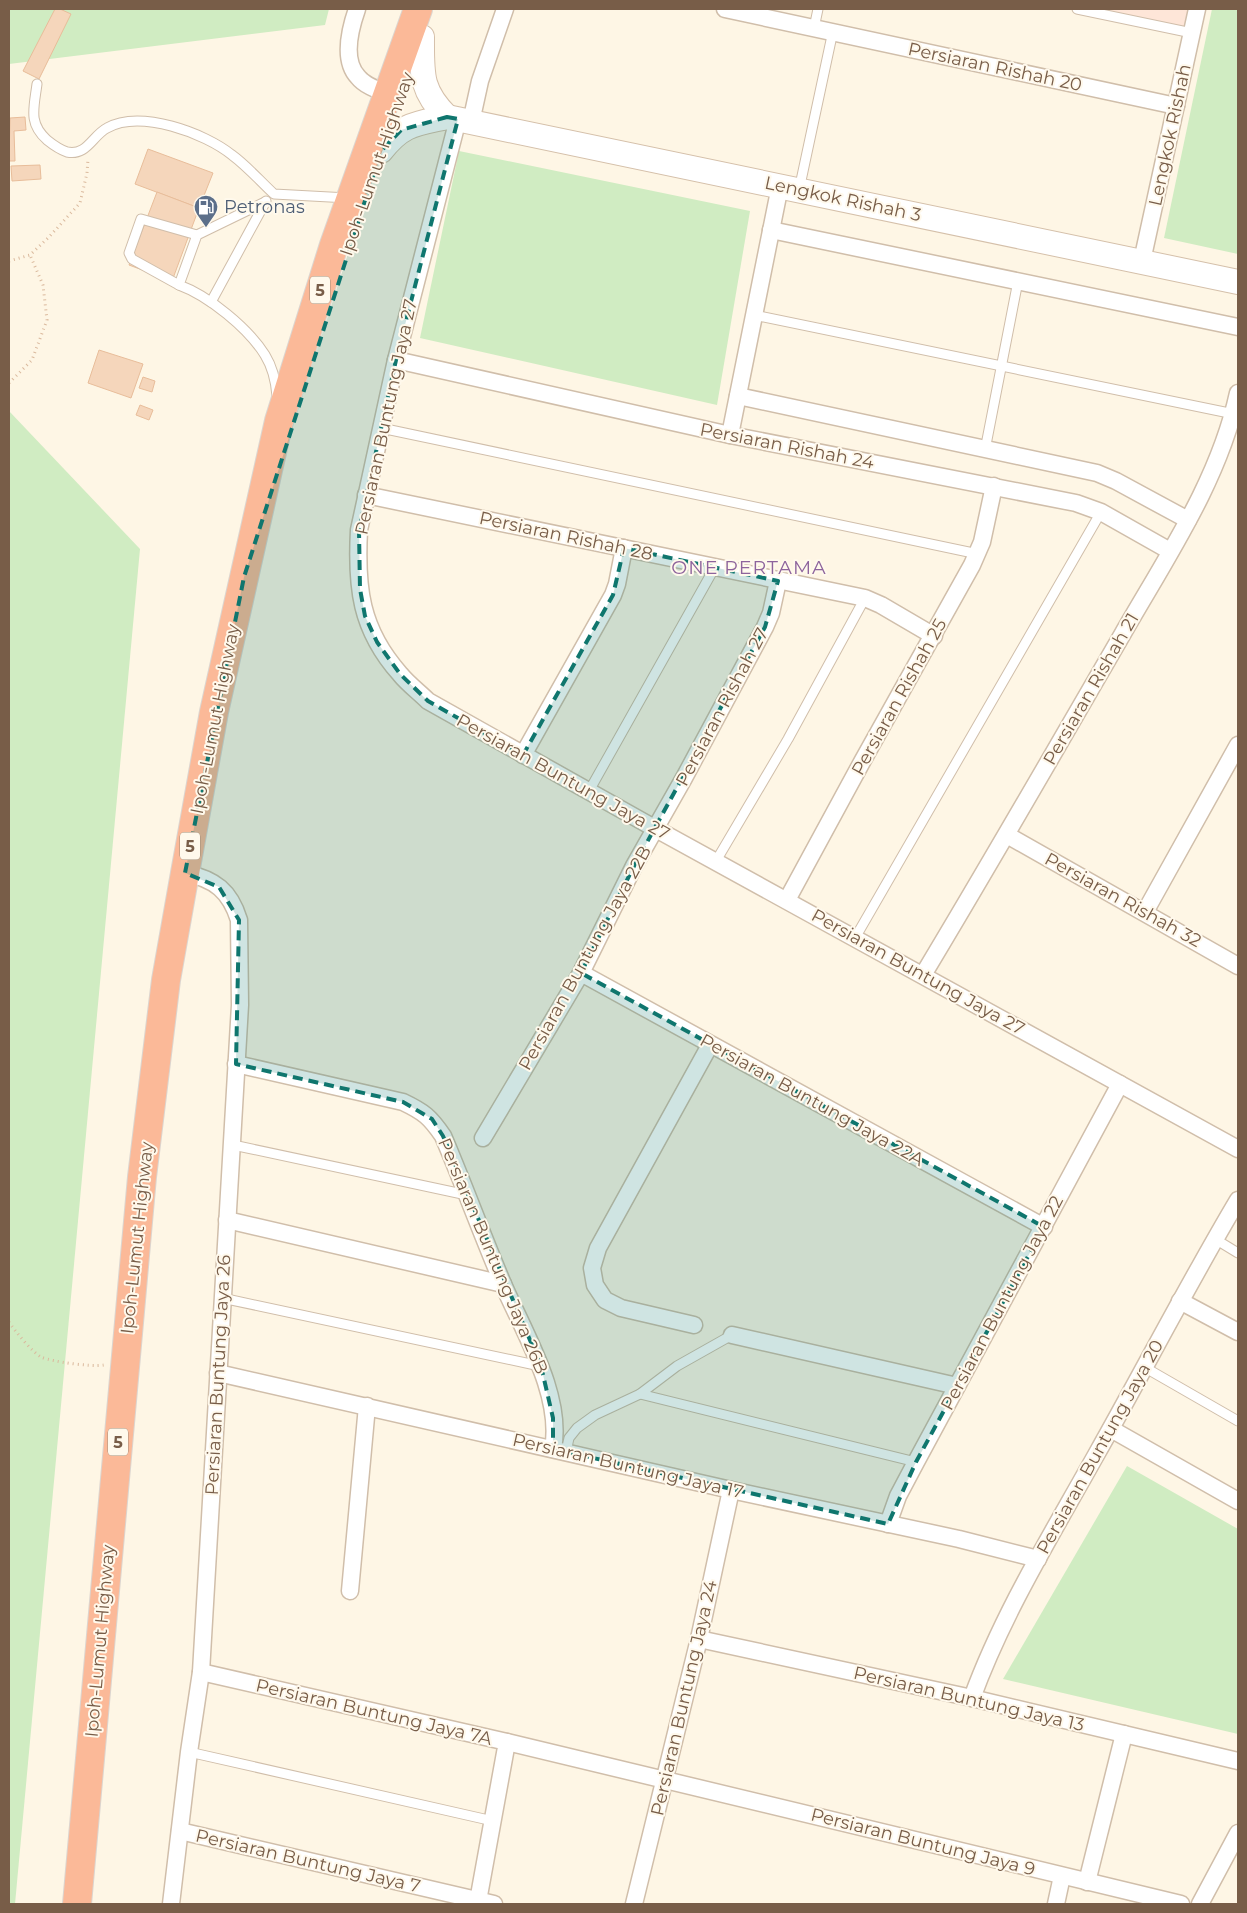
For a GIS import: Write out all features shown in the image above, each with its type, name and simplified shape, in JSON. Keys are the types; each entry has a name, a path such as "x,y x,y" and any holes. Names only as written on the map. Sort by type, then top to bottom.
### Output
{"highway":[{"name":"Ipoh-Lumut Highway","path":"77,1904 142,1177 166,980 185,873 214,712 279,421 334,245 418,9"},
{"name":"Ipoh-Lumut Highway","path":"244,577 315,347 381,151 432,9"}],"street":[{"path":"357,9 350,36 351,65 357,77 367,85 389,94"},
{"name":"Persiaran Buntung Jaya 27","path":"505,9 480,81 459,120 396,360 366,494 359,530 360,589 365,616 377,642 400,674 428,701 656,829 1238,1149"},
{"name":"Persiaran Rishah 20","path":"725,9 1176,106"},
{"name":"Lengkok Rishah","path":"1142,262 1198,9"},
{"path":"422,37 423,73 430,97 459,120"},
{"name":"Lengkok Rishah 3","path":"381,151 401,130 412,125 459,120 1238,282"},
{"path":"730,435 771,230 789,188"},
{"path":"771,230 1238,327"},
{"name":"Persiaran Rishah 24","path":"396,360 730,435 1076,503 1101,512 1170,551"},
{"name":"Persiaran Rishah 21","path":"923,975 1007,835 1188,520 1233,435 1238,393"},
{"path":"738,396 1096,473 1116,481 1188,520"},
{"name":"Persiaran Rishah 25","path":"787,900 978,554 994,486"},
{"name":"Persiaran Rishah 28","path":"366,494 865,598 881,605 934,636"},
{"path":"523,755 612,595 617,584 624,548"},
{"name":"Persiaran Rishah 27","path":"656,829 765,627 771,613 778,580"},
{"path":"1145,912 1238,746"},
{"name":"Persiaran Buntung Jaya 22B","path":"483,1138 581,973 634,866 656,829"},
{"name":"Persiaran Rishah 32","path":"1007,835 1238,966"},
{"name":"Persiaran Buntung Jaya 26","path":"171,1904 189,1752 201,1672 240,1005 238,920 232,902 219,886 212,881 185,873"},
{"name":"Persiaran Buntung Jaya 22A","path":"581,973 1044,1227"},
{"path":"694,1325 621,1308 605,1300 595,1285 592,1268 598,1248 710,1045"},
{"name":"Persiaran Buntung Jaya 26B","path":"236,1064 403,1102 420,1110 432,1119 444,1136 503,1284 541,1366 559,1451"},
{"name":"Persiaran Buntung Jaya 22","path":"888,1524 898,1496 1120,1084"},
{"name":"Persiaran Buntung Jaya 20","path":"972,1698 1002,1628 1038,1559 1215,1238 1238,1200"},
{"path":"227,1220 503,1284"},
{"path":"1180,1301 1238,1332"},
{"path":"732,1334 957,1386"},
{"name":"Persiaran Buntung Jaya 17","path":"218,1373 1038,1559"},
{"path":"350,1591 366,1406"},
{"path":"1111,1429 1238,1501"},
{"name":"Persiaran Buntung Jaya 24","path":"634,1904 699,1640 731,1490"},
{"name":"Persiaran Buntung Jaya 13","path":"699,1640 972,1698 1238,1761"},
{"name":"Persiaran Buntung Jaya 7A","path":"201,1672 507,1742 478,1902"},
{"path":"1087,1882 1124,1734"},
{"name":"Persiaran Buntung Jaya 9","path":"507,1742 1181,1904"},
{"name":"Persiaran Buntung Jaya 7","path":"180,1832 478,1902 494,1904"},
{"path":"1200,1904 1238,1832"},
{"path":"1056,1904 1062,1876"}],"lane":[{"path":"814,28 818,9"},
{"path":"1078,9 1192,33"},
{"path":"789,188 832,31"},
{"path":"37,84 33,117 38,132 66,152 78,152 89,146 107,128 137,121 160,123 190,131 232,154 274,194 351,198"},
{"path":"274,194 265,202 197,235 140,219 129,253 132,259 179,285 193,290 211,302 253,339 273,371 279,421"},
{"path":"211,302 265,202"},
{"path":"179,285 197,235"},
{"path":"985,450 1018,281"},
{"path":"754,315 1234,414"},
{"path":"381,428 978,554"},
{"path":"855,938 1101,512"},
{"path":"589,791 715,567"},
{"path":"716,861 788,740 865,598"},
{"path":"233,1146 469,1196"},
{"path":"1215,1238 1238,1253"},
{"path":"222,1298 541,1366"},
{"path":"559,1451 577,1428 595,1414 640,1394 677,1366 732,1334"},
{"path":"1144,1367 1238,1421"},
{"path":"640,1394 916,1462"},
{"path":"189,1752 493,1821"}],"path":[{"path":"9,261 30,255 80,203 87,173 89,146"},
{"path":"9,383 32,360 47,320 43,285 30,255"},
{"path":"9,1322 16,1333 41,1357 91,1367 125,1363"}],"highlighted area":[{"path":"447,117 458,119 396,360 359,530 360,589 365,616 377,642 400,674 428,701 523,755 613,595 624,548 778,581 765,627 634,866 581,973 1044,1227 916,1462 888,1524 553,1449 553,1418 541,1366 443,1136 432,1119 403,1102 236,1064 239,920 219,887 185,873 244,577 381,151 401,130"}],"shaded area":[{"path":"1086,9 1193,9 1189,30"}],"green space":[{"path":"9,9 329,9 325,25 9,64"},
{"path":"1212,9 1238,9 1238,254 1164,238"},
{"path":"459,151 750,211 717,405 420,338"},
{"path":"9,411 140,549 15,1904 9,1904"},
{"path":"1127,1466 1238,1529 1238,1734 1003,1679"}],"building":[{"path":"55,9 71,14 39,79 23,71"},
{"path":"25,117 26,130 14,131 15,161 9,161 10,118"},
{"path":"148,149 213,173 199,208 135,184"},
{"path":"40,165 41,179 12,181 11,166"},
{"path":"157,192 199,208 172,281 129,265"},
{"path":"99,350 143,364 131,398 88,383"},
{"path":"143,377 155,381 152,392 139,388"},
{"path":"140,405 153,410 149,420 136,415"}],"place":[{"name":"Petronas","path":"206,228"}],"district":[{"name":"ONE PERTAMA","path":"749,567"}]}
